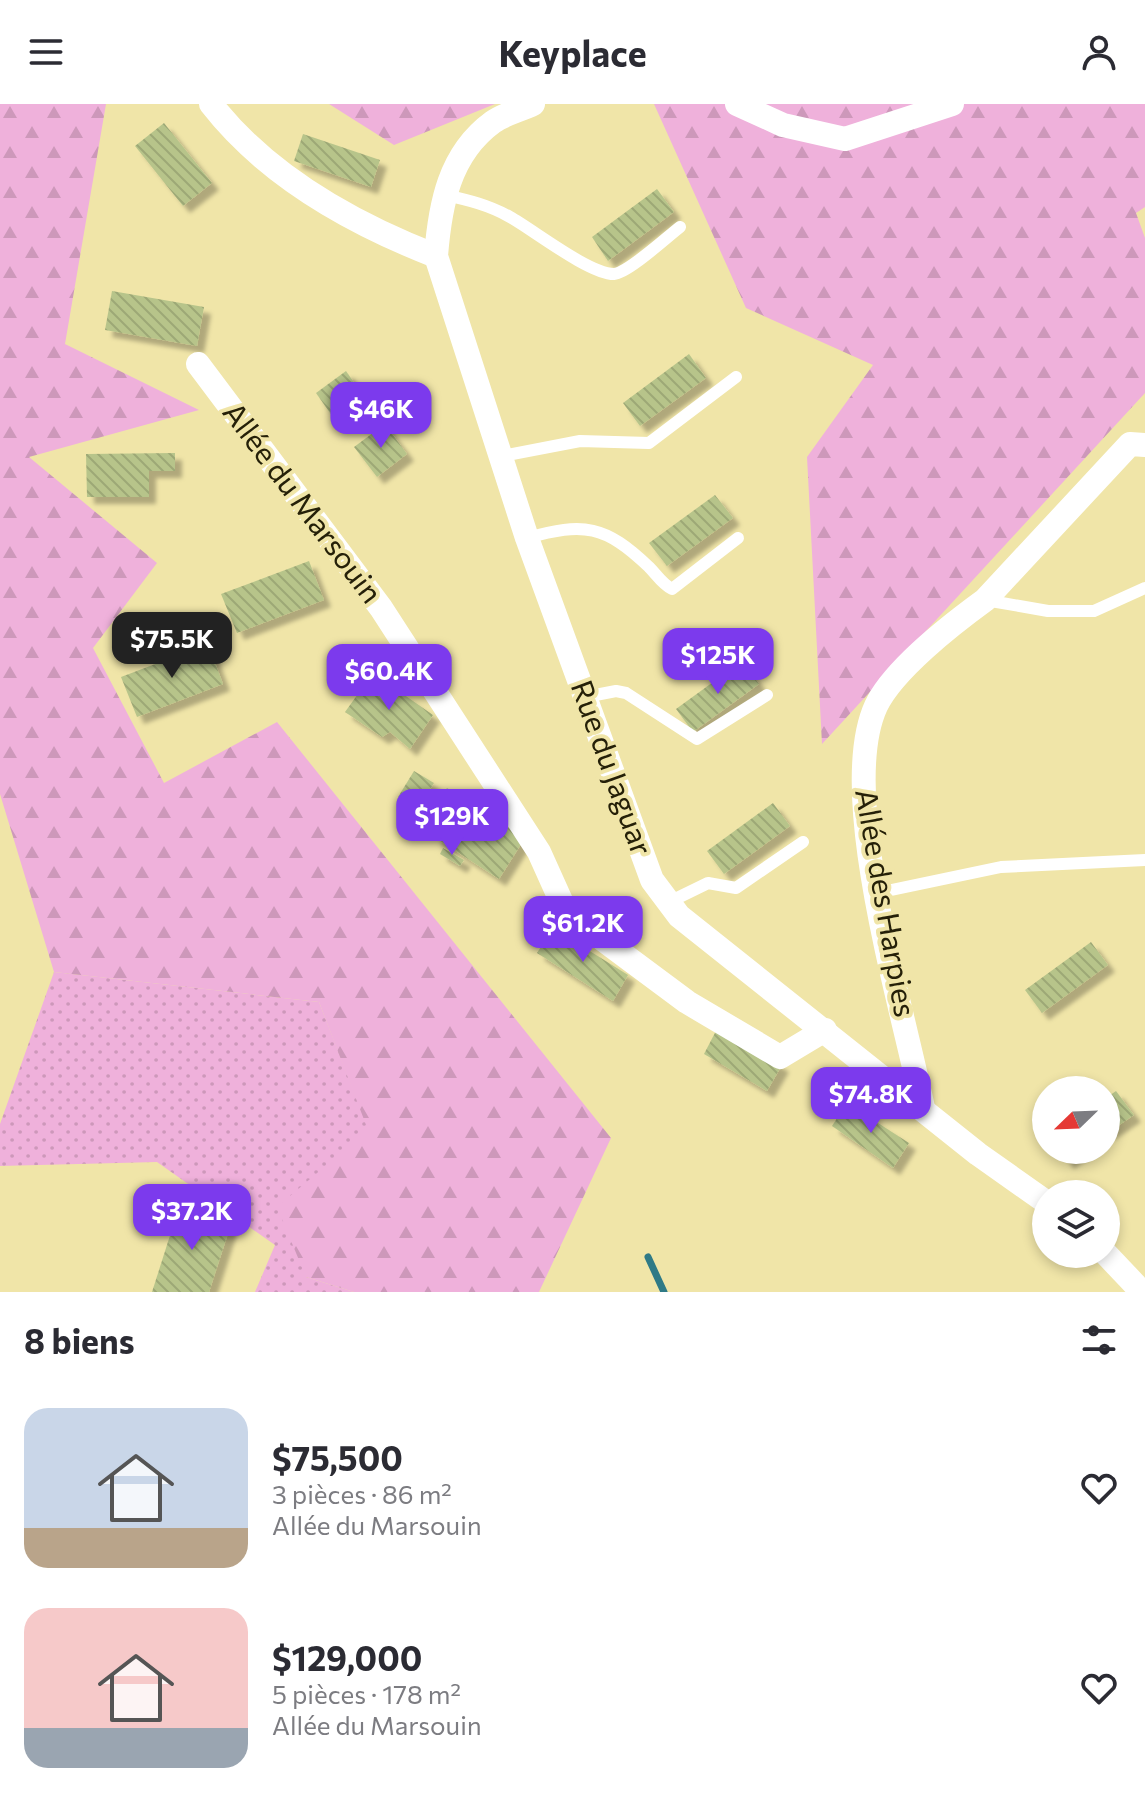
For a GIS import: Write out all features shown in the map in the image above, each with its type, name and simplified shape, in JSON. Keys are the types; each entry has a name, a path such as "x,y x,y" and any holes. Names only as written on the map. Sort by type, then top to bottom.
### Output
{"street":[{"path":"211,104 257,155 298,186 360,222 436,256"},
{"name":"Rue du Jaguar","path":"533,104 493,122 452,168 436,256 527,538 652,880 667,903 1032,1191"},
{"path":"737,104 783,125 845,139 952,104"},
{"name":"Allée du Marsouin","path":"198,364 381,608 539,852 566,912 687,1002 780,1057 825,1030"},
{"name":"Allée des Harpies","path":"923,1108 866,830 862,771 870,724 890,684 962,616 985,600 1140,439"},
{"path":"1119,1268 1142,1292"}],"lane":[{"path":"445,195 483,204 511,217 555,247 610,274 622,271 680,227"},
{"path":"502,456 580,441 649,443 736,377"},
{"path":"527,538 567,527 592,528 617,543 672,589 738,538"},
{"path":"985,600 1048,611 1094,611 1145,588"},
{"path":"585,697 616,691 626,693 697,739 767,695"},
{"path":"667,903 708,883 736,888 803,842"},
{"path":"877,893 1001,867 1145,860"}],"green space":[{"path":"0,104 106,104 65,344 199,410 29,457 157,563 93,648 164,783 277,722 611,1138 539,1292 354,1292 306,1277 277,1207 368,1130 319,1002 54,972 0,794"},
{"path":"329,104 495,104 394,145"},
{"path":"654,104 1145,104 1145,207 1136,213 1145,238 1145,393 822,744 807,457 873,365 746,308"},
{"path":"54,972 319,1002 369,1130 306,1277 354,1292 255,1292 275,1245 157,1162 0,1166 0,1124"}],"building":[{"path":"164,123 212,183 183,206 135,146"},
{"path":"303,134 380,160 371,187 294,161"},
{"path":"657,189 674,212 608,261 592,237"},
{"path":"112,291 204,307 197,346 105,330"},
{"path":"689,354 706,378 640,426 623,403"},
{"path":"346,371 367,401 337,423 316,393"},
{"path":"385,424 407,454 377,477 354,447"},
{"path":"175,453 175,471 149,471 149,497 87,497 86,454"},
{"path":"715,495 733,518 667,566 649,543"},
{"path":"309,561 324,600 237,633 221,594"},
{"path":"208,644 223,684 137,717 121,677"},
{"path":"742,661 759,684 693,732 676,709"},
{"path":"373,673 433,715 410,749 390,732 382,737 345,712"},
{"path":"414,771 434,783 418,809 398,797"},
{"path":"447,788 525,838 499,879 434,837 444,822 431,813"},
{"path":"773,803 790,826 724,874 707,851"},
{"path":"443,848 464,860 460,866 440,854"},
{"path":"553,928 628,975 613,1001 537,953"},
{"path":"1091,942 1108,965 1042,1013 1025,990"},
{"path":"717,1029 782,1065 767,1091 704,1054"},
{"path":"1120,1096 1134,1115 1120,1124"},
{"path":"847,1103 909,1143 893,1168 832,1126"},
{"path":"180,1204 232,1221 209,1292 152,1292"}],"waterway":[{"path":"648,1257 664,1292"}]}
